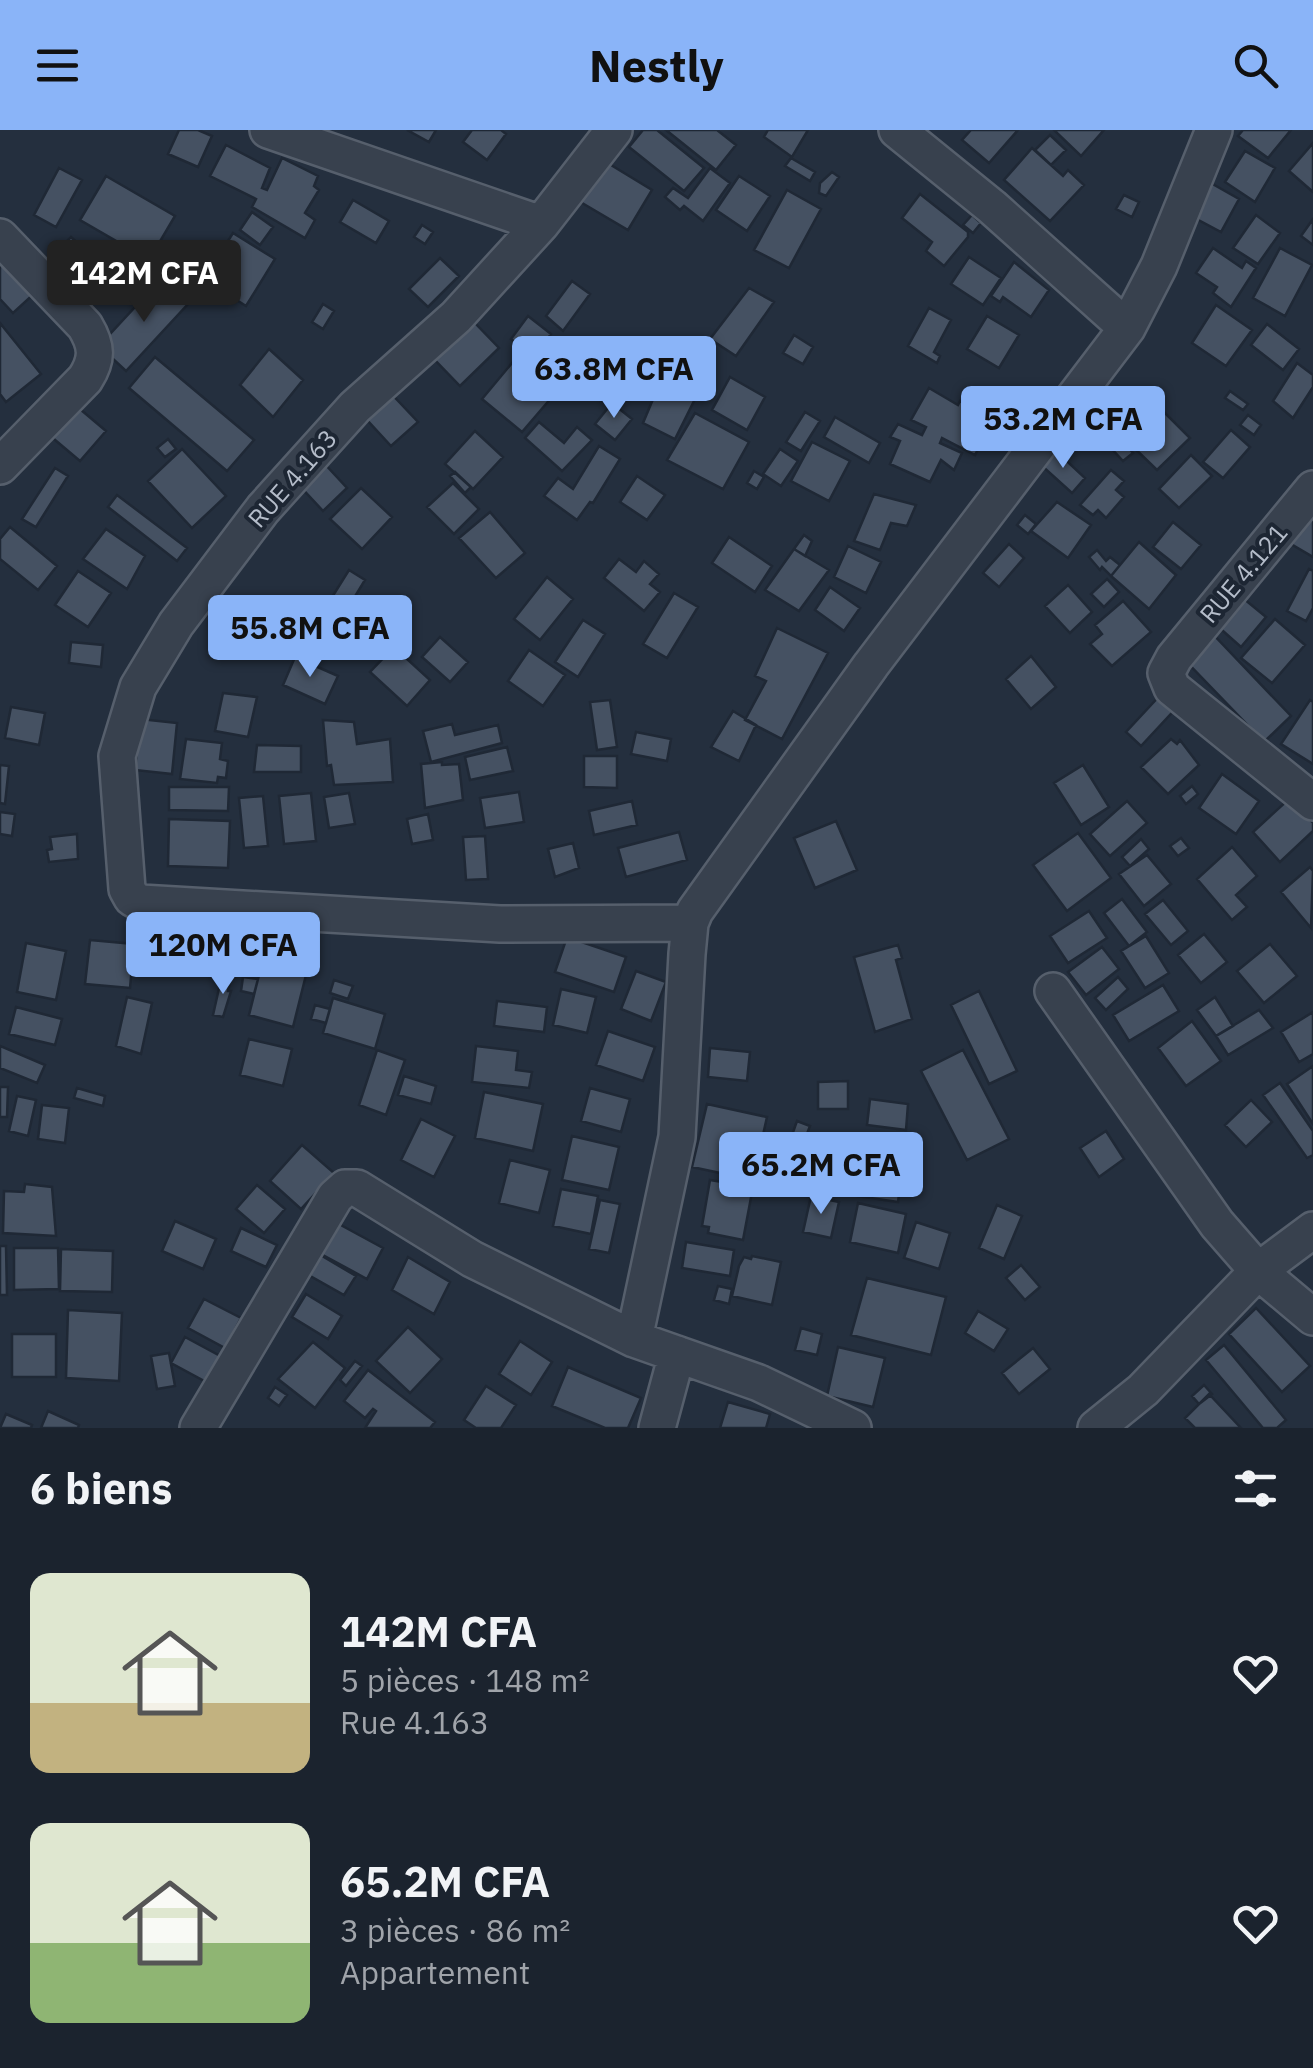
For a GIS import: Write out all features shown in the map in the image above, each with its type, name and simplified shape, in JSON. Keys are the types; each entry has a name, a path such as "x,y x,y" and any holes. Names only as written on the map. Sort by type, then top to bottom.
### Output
{"street":[{"path":"268,130 541,224"},
{"name":"RUE 4.163","path":"614,130 541,224 456,317 355,407 263,509 176,624 138,687 118,756 128,889 132,898 141,903 500,924 690,923"},
{"path":"897,130 992,207 1126,328"},
{"path":"634,1339 677,1137 690,923 695,910 872,664 1126,328 1159,266 1214,130"},
{"path":"0,238 85,326 95,342 95,364 85,379 0,466"},
{"name":"RUE 4.121","path":"1313,489 1174,658 1166,673 1172,688 1313,802"},
{"path":"1053,991 1217,1224 1258,1271 1313,1317"},
{"path":"198,1428 335,1198 345,1188 357,1188 472,1259 634,1339 759,1382 853,1428"},
{"path":"1096,1428 1142,1390 1258,1271 1313,1230"},
{"path":"656,1428 677,1354"}],"building":[{"path":"179,130 198,130 212,136 198,167 168,154"},
{"path":"407,130 436,130 429,142"},
{"path":"472,130 501,130 506,134 487,160 463,142"},
{"path":"643,130 657,130 704,168 684,191 629,147"},
{"path":"666,130 717,130 736,145 716,170"},
{"path":"768,130 808,130 792,157 764,137"},
{"path":"971,130 1018,130 989,163 962,140"},
{"path":"1054,130 1104,130 1081,156"},
{"path":"1243,130 1291,130 1268,158 1238,136"},
{"path":"1050,135 1066,150 1051,165 1035,150"},
{"path":"1313,143 1313,192 1289,171"},
{"path":"226,145 270,168 262,188 267,190 282,158 318,176 314,186 319,190 305,213 315,220 305,238 252,207 256,199 210,176"},
{"path":"1032,148 1063,176 1068,170 1084,185 1050,221 1004,180"},
{"path":"1245,151 1275,168 1255,202 1225,182"},
{"path":"791,158 815,172 810,181 785,166"},
{"path":"606,162 652,190 628,230 577,200"},
{"path":"59,168 82,180 56,227 34,215"},
{"path":"710,168 730,183 703,221 665,197 673,188 688,198"},
{"path":"832,172 839,177 826,196 819,193 820,183"},
{"path":"106,176 175,216 149,260 80,220"},
{"path":"739,176 770,196 747,231 716,210"},
{"path":"1209,182 1239,199 1221,232 1191,216"},
{"path":"787,190 821,209 789,268 754,250"},
{"path":"920,194 968,232 944,266 926,251 932,242 902,218"},
{"path":"1124,195 1139,202 1132,217 1116,209"},
{"path":"353,200 389,221 376,243 340,222"},
{"path":"252,212 273,227 260,245 240,230"},
{"path":"972,215 981,223 973,233 963,225"},
{"path":"1256,215 1280,233 1258,264 1233,248"},
{"path":"1313,219 1313,245 1301,236"},
{"path":"422,225 433,232 425,244 414,237"},
{"path":"233,233 275,259 246,306 204,279"},
{"path":"71,237 96,260 75,283 50,259"},
{"path":"1213,248 1242,268 1246,261 1256,268 1231,307 1213,293 1217,287 1196,273"},
{"path":"1280,248 1312,265 1285,316 1253,298"},
{"path":"969,257 1001,278 983,305 951,284"},
{"path":"440,258 459,276 428,307 409,289"},
{"path":"7,260 36,292 13,313 0,299 0,266"},
{"path":"1014,262 1049,290 1031,317 1003,297 1000,302 991,296"},
{"path":"161,279 188,304 126,371 99,346"},
{"path":"572,281 590,294 563,331 546,316"},
{"path":"749,288 774,302 736,356 710,339"},
{"path":"323,304 334,311 323,329 312,322"},
{"path":"1216,305 1252,330 1226,366 1192,343"},
{"path":"929,308 951,320 934,352 940,356 937,363 908,346"},
{"path":"528,316 551,334 534,357 511,339"},
{"path":"987,316 1019,335 999,368 967,349"},
{"path":"472,320 499,348 460,386 433,358"},
{"path":"0,323 41,374 6,402 0,394"},
{"path":"1267,324 1299,349 1283,370 1251,345"},
{"path":"794,335 813,347 803,364 783,353"},
{"path":"269,349 303,380 273,417 240,385"},
{"path":"578,354 618,379 605,398 566,373"},
{"path":"155,357 254,440 227,471 129,388"},
{"path":"517,357 558,390 522,432 482,399"},
{"path":"1297,363 1313,375 1313,387 1293,418 1273,401"},
{"path":"664,373 700,389 675,439 643,423"},
{"path":"730,377 765,397 747,430 712,410"},
{"path":"383,385 418,422 391,446 357,409"},
{"path":"929,388 958,405 960,401 995,417 975,455 942,438 940,443 962,453 954,470 941,460 930,482 890,464 900,441 890,437 898,424 922,435 926,427 911,420"},
{"path":"1230,391 1248,404 1243,410 1225,398"},
{"path":"612,403 632,419 615,440 595,424"},
{"path":"74,404 106,431 80,461 48,434"},
{"path":"1158,406 1190,438 1157,470 1126,440"},
{"path":"805,412 820,421 801,451 786,442"},
{"path":"695,413 749,442 723,489 667,460"},
{"path":"1248,415 1261,425 1254,435 1240,425"},
{"path":"835,417 880,443 869,463 824,437"},
{"path":"539,422 564,443 577,427 592,440 562,471 525,438"},
{"path":"1231,430 1250,447 1223,478 1203,462"},
{"path":"475,431 503,457 473,489 445,464"},
{"path":"168,439 176,449 165,457 157,448"},
{"path":"1121,439 1133,453 1123,461 1111,448"},
{"path":"812,442 850,461 829,501 791,481"},
{"path":"599,446 620,459 593,503 577,520 544,496 558,478 573,489"},
{"path":"182,449 226,496 192,528 148,481"},
{"path":"780,449 798,461 781,486 763,474"},
{"path":"1055,450 1085,478 1072,493 1041,465"},
{"path":"1191,455 1212,476 1179,508 1159,489"},
{"path":"322,461 347,488 323,511 298,484"},
{"path":"55,468 68,476 36,527 22,519"},
{"path":"1111,470 1124,481 1116,490 1124,497 1106,518 1098,510 1093,515 1080,505"},
{"path":"754,471 764,477 757,489 747,483"},
{"path":"455,472 471,487 465,493 450,476"},
{"path":"637,476 665,495 647,520 620,502"},
{"path":"453,483 479,509 454,534 427,507"},
{"path":"361,488 392,517 362,549 330,519"},
{"path":"874,494 916,505 907,526 891,523 880,550 854,541"},
{"path":"117,495 187,548 177,561 108,507"},
{"path":"1057,502 1091,525 1068,558 1031,531"},
{"path":"1313,508 1313,557 1291,544"},
{"path":"490,512 525,553 496,578 459,538"},
{"path":"1025,515 1036,524 1028,534 1017,525"},
{"path":"1173,522 1201,545 1181,569 1153,547"},
{"path":"10,527 57,566 38,590 0,559 0,539"},
{"path":"106,529 145,556 127,589 83,559"},
{"path":"804,535 812,541 805,556 794,549"},
{"path":"729,537 772,566 755,592 712,563"},
{"path":"1139,542 1176,575 1149,609 1111,576"},
{"path":"1009,544 1024,558 999,587 983,573"},
{"path":"848,546 881,562 866,593 834,577"},
{"path":"794,549 829,570 799,611 765,590"},
{"path":"1097,550 1106,561 1110,557 1120,565 1111,576 1089,557"},
{"path":"619,559 636,572 644,561 659,574 650,584 660,592 644,611 604,578"},
{"path":"1309,569 1313,571 1313,608 1306,621 1287,611"},
{"path":"349,570 365,580 345,613 329,602"},
{"path":"78,571 111,593 88,627 55,605"},
{"path":"547,577 573,599 540,640 514,619"},
{"path":"1107,579 1119,592 1104,607 1091,594"},
{"path":"1068,585 1092,612 1070,633 1045,606"},
{"path":"830,587 860,608 844,631 815,610"},
{"path":"674,593 698,607 667,658 643,644"},
{"path":"1238,594 1266,617 1241,647 1214,623"},
{"path":"1123,601 1151,632 1112,666 1090,644 1102,634 1095,625"},
{"path":"1275,619 1305,645 1272,683 1241,658"},
{"path":"583,620 605,634 578,677 555,662"},
{"path":"369,624 374,628 353,649 348,644"},
{"path":"777,628 828,653 782,739 745,720 766,681 755,676"},
{"path":"1208,629 1291,716 1264,742 1181,656"},
{"path":"440,637 468,662 450,682 422,657"},
{"path":"71,642 103,645 101,667 69,663"},
{"path":"394,647 430,680 407,706 370,672"},
{"path":"529,650 565,675 543,706 508,681"},
{"path":"1031,656 1056,687 1031,709 1006,679"},
{"path":"295,657 338,676 325,704 283,685"},
{"path":"1165,690 1180,704 1141,746 1126,732"},
{"path":"223,693 257,697 248,737 215,731"},
{"path":"610,700 617,747 597,750 590,702"},
{"path":"1310,700 1313,702 1313,764 1281,744"},
{"path":"11,707 45,713 39,745 5,738"},
{"path":"733,711 756,725 739,761 711,747"},
{"path":"140,719 177,723 172,774 135,770"},
{"path":"323,720 354,722 357,744 390,739 393,782 334,785 331,765 327,766"},
{"path":"452,724 455,735 498,725 502,743 431,762 423,731"},
{"path":"636,732 671,739 667,761 631,754"},
{"path":"186,739 222,743 220,759 228,761 226,778 218,777 217,783 180,779"},
{"path":"1171,739 1177,744 1180,740 1199,765 1168,794 1141,767"},
{"path":"257,745 301,746 301,772 254,772"},
{"path":"507,747 513,771 470,780 465,757"},
{"path":"584,756 617,756 617,788 584,787"},
{"path":"421,764 459,764 463,800 425,808"},
{"path":"0,765 9,766 5,804 0,803"},
{"path":"1083,765 1109,807 1081,825 1054,783"},
{"path":"1222,774 1259,801 1236,834 1199,808"},
{"path":"1192,786 1198,794 1186,804 1180,796"},
{"path":"169,787 229,787 228,811 169,810"},
{"path":"519,792 524,822 485,828 480,798"},
{"path":"311,793 316,841 284,844 279,796"},
{"path":"349,793 355,824 329,828 324,797"},
{"path":"263,796 268,846 244,848 239,798"},
{"path":"1290,798 1313,823 1313,831 1280,862 1253,832"},
{"path":"632,801 637,825 594,835 589,811"},
{"path":"1127,801 1147,823 1110,856 1090,834"},
{"path":"0,812 15,814 12,836 0,834"},
{"path":"428,814 433,840 412,844 407,819"},
{"path":"169,819 230,821 228,868 168,866"},
{"path":"836,821 857,870 815,888 794,838"},
{"path":"679,832 687,860 626,877 618,848"},
{"path":"1078,833 1111,878 1067,911 1033,865"},
{"path":"77,834 78,859 49,862 50,837"},
{"path":"485,836 488,879 466,880 463,837"},
{"path":"1181,838 1189,848 1178,856 1170,846"},
{"path":"1141,839 1149,849 1130,866 1122,857"},
{"path":"573,843 579,868 555,877 548,849"},
{"path":"1232,847 1257,876 1236,895 1247,907 1232,920 1197,879"},
{"path":"1147,855 1171,884 1144,906 1119,874"},
{"path":"1310,867 1313,871 1311,928 1281,892"},
{"path":"1122,899 1147,932 1129,946 1104,913"},
{"path":"1163,900 1188,931 1171,945 1145,914"},
{"path":"1089,911 1107,938 1068,963 1050,936"},
{"path":"238,920 267,931 252,974 226,966"},
{"path":"1204,934 1227,962 1201,983 1178,955"},
{"path":"1146,936 1169,973 1145,988 1121,951"},
{"path":"567,937 626,957 614,992 555,972"},
{"path":"90,940 134,944 130,988 85,984"},
{"path":"26,943 66,951 56,1000 17,992"},
{"path":"1270,944 1297,976 1264,1003 1237,971"},
{"path":"898,945 902,958 896,960 912,1019 875,1032 854,957"},
{"path":"1102,947 1119,969 1086,995 1068,972"},
{"path":"262,963 306,975 293,1027 249,1015"},
{"path":"636,971 666,982 651,1021 621,1009"},
{"path":"222,975 231,977 223,1017 213,1015"},
{"path":"243,977 258,979 254,994 241,991"},
{"path":"1118,977 1128,989 1106,1010 1095,998"},
{"path":"334,980 353,986 348,999 330,993"},
{"path":"1163,985 1179,1011 1129,1041 1113,1015"},
{"path":"561,989 596,997 587,1033 553,1025"},
{"path":"979,991 1017,1071 989,1084 951,1005"},
{"path":"127,997 152,1003 141,1054 116,1046"},
{"path":"1215,997 1233,1026 1216,1036 1197,1010"},
{"path":"333,998 385,1014 375,1049 323,1033"},
{"path":"497,1001 547,1007 544,1032 494,1026"},
{"path":"315,1005 330,1009 326,1023 311,1019"},
{"path":"16,1007 62,1019 55,1045 9,1034"},
{"path":"1259,1010 1273,1028 1228,1055 1216,1036"},
{"path":"1313,1012 1313,1054 1299,1062 1281,1032"},
{"path":"1192,1021 1221,1061 1186,1086 1158,1048"},
{"path":"608,1031 655,1047 643,1081 596,1065"},
{"path":"249,1039 292,1049 283,1086 240,1075"},
{"path":"0,1046 45,1065 37,1083 0,1068"},
{"path":"476,1046 518,1051 516,1070 532,1072 529,1088 472,1082"},
{"path":"710,1048 750,1052 747,1081 708,1077"},
{"path":"377,1050 405,1060 386,1115 359,1105"},
{"path":"963,1050 1009,1139 967,1160 921,1071"},
{"path":"1313,1066 1313,1124 1287,1084"},
{"path":"404,1076 436,1086 431,1104 398,1095"},
{"path":"848,1081 848,1109 818,1109 818,1082"},
{"path":"1280,1083 1313,1131 1313,1155 1307,1158 1263,1095"},
{"path":"0,1087 8,1087 7,1117 0,1117"},
{"path":"77,1088 105,1096 103,1106 74,1098"},
{"path":"590,1088 630,1099 621,1132 581,1121"},
{"path":"484,1092 543,1104 533,1151 475,1138"},
{"path":"17,1096 36,1100 28,1136 9,1131"},
{"path":"870,1099 908,1104 906,1130 867,1125"},
{"path":"1251,1100 1272,1122 1246,1147 1225,1125"},
{"path":"707,1104 767,1117 753,1180 692,1167"},
{"path":"42,1105 69,1108 65,1143 38,1139"},
{"path":"421,1119 455,1136 434,1177 401,1160"},
{"path":"797,1121 810,1126 805,1139 792,1135"},
{"path":"1106,1131 1124,1159 1099,1177 1080,1148"},
{"path":"572,1136 619,1147 609,1190 562,1180"},
{"path":"302,1145 334,1173 301,1209 270,1181"},
{"path":"863,1152 904,1158 898,1202 857,1196"},
{"path":"510,1160 550,1170 539,1213 499,1203"},
{"path":"710,1180 753,1187 743,1240 708,1233 709,1227 702,1226"},
{"path":"25,1184 52,1187 56,1236 3,1233 4,1191 24,1192"},
{"path":"257,1185 285,1209 264,1233 236,1209"},
{"path":"561,1189 598,1196 591,1234 553,1226"},
{"path":"811,1196 839,1202 831,1238 803,1232"},
{"path":"600,1200 620,1204 609,1253 589,1249"},
{"path":"858,1203 906,1214 898,1253 850,1242"},
{"path":"997,1205 1022,1216 1004,1259 979,1248"},
{"path":"175,1221 216,1239 203,1269 162,1251"},
{"path":"916,1222 950,1233 939,1269 904,1258"},
{"path":"337,1223 383,1248 367,1279 321,1254"},
{"path":"241,1228 277,1245 266,1267 231,1251"},
{"path":"686,1242 734,1250 730,1276 682,1268"},
{"path":"0,1246 6,1246 7,1295 0,1295"},
{"path":"14,1248 58,1248 59,1289 14,1290"},
{"path":"61,1249 113,1251 112,1292 60,1291"},
{"path":"317,1253 356,1276 344,1295 305,1273"},
{"path":"408,1257 450,1282 434,1314 392,1290"},
{"path":"744,1257 781,1262 772,1305 732,1296 739,1266"},
{"path":"1021,1265 1040,1287 1025,1300 1006,1278"},
{"path":"867,1278 946,1297 931,1355 851,1335"},
{"path":"718,1286 732,1289 729,1304 714,1300"},
{"path":"306,1294 342,1316 328,1339 292,1317"},
{"path":"204,1299 241,1318 225,1348 188,1328"},
{"path":"1256,1308 1310,1366 1282,1392 1229,1334"},
{"path":"68,1310 122,1313 119,1381 66,1378"},
{"path":"978,1311 1008,1329 994,1351 965,1333"},
{"path":"408,1327 442,1359 410,1393 376,1361"},
{"path":"801,1328 822,1334 817,1355 795,1350"},
{"path":"12,1334 56,1334 56,1377 12,1377"},
{"path":"185,1337 222,1357 208,1383 171,1363"},
{"path":"520,1341 552,1362 531,1395 499,1374"},
{"path":"313,1342 345,1368 315,1408 278,1379"},
{"path":"1224,1345 1286,1420 1277,1428 1263,1428 1206,1360"},
{"path":"838,1347 885,1358 873,1407 827,1396"},
{"path":"1033,1348 1050,1369 1019,1394 1002,1373"},
{"path":"169,1353 175,1386 157,1389 151,1356"},
{"path":"355,1361 362,1366 346,1386 340,1380"},
{"path":"568,1367 641,1398 628,1428 605,1428 552,1406"},
{"path":"368,1370 435,1422 430,1428 365,1428 376,1411 373,1409 365,1418 344,1401"},
{"path":"1204,1385 1212,1394 1199,1404 1192,1396"},
{"path":"486,1386 516,1405 501,1428 476,1428 464,1420"},
{"path":"275,1387 287,1395 279,1406 268,1398"},
{"path":"1209,1394 1241,1428 1195,1428 1185,1418"},
{"path":"728,1402 770,1414 766,1428 720,1428"},
{"path":"48,1411 79,1425 78,1428 41,1428"},
{"path":"6,1414 32,1425 31,1428 0,1428"}]}
